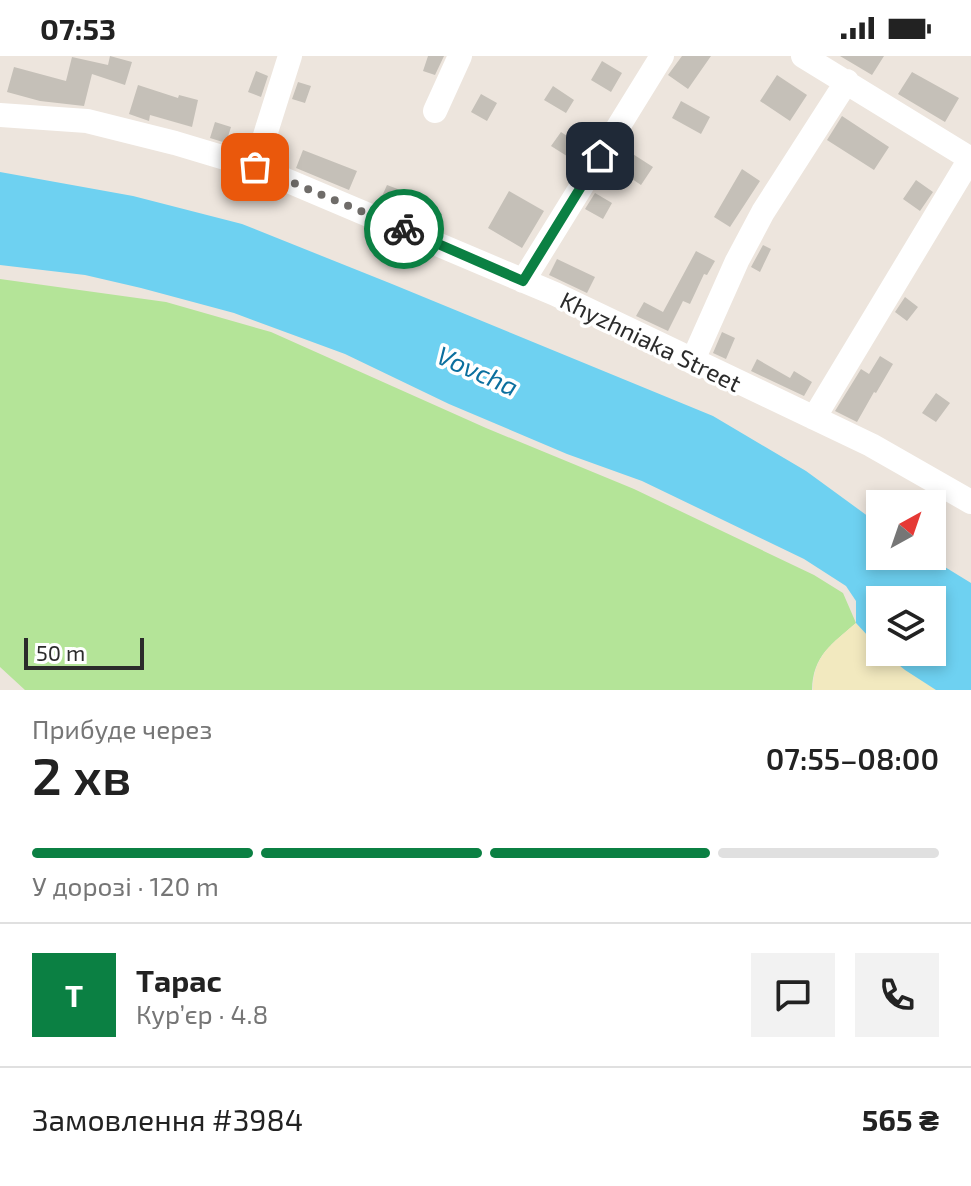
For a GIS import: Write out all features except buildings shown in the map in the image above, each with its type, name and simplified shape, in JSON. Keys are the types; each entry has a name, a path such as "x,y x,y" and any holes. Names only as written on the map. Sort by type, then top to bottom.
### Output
{"street":[{"path":"255,167 290,56"},
{"path":"435,111 460,56"},
{"path":"523,281 662,56"},
{"path":"803,56 971,159 814,418"},
{"path":"692,362 737,261 763,212 847,81"},
{"name":"Khyzhniaka Street","path":"0,115 87,121 255,167 523,281 871,445 971,502"}],"green space":[{"path":"0,279 166,302 271,332 486,428 634,489 814,575 843,593 856,623 825,651 816,668 812,690 25,690 0,667"}],"sand":[{"path":"856,623 866,634 866,666 901,666 936,690 813,690 816,668 832,644"}],"water":[{"name":"Vovcha","path":"0,172 133,196 242,224 713,416 806,471 866,515 866,570 946,568 971,583 971,690 936,690 900,666 946,666 946,586 866,586 866,634 856,623 856,601 846,586 804,559 642,481 567,454 449,404 345,354 234,313 141,288 85,275 0,265"}],"way so far":[{"path":"255,167 404,229"}],"route":[{"path":"404,229 523,281 600,156"}]}
